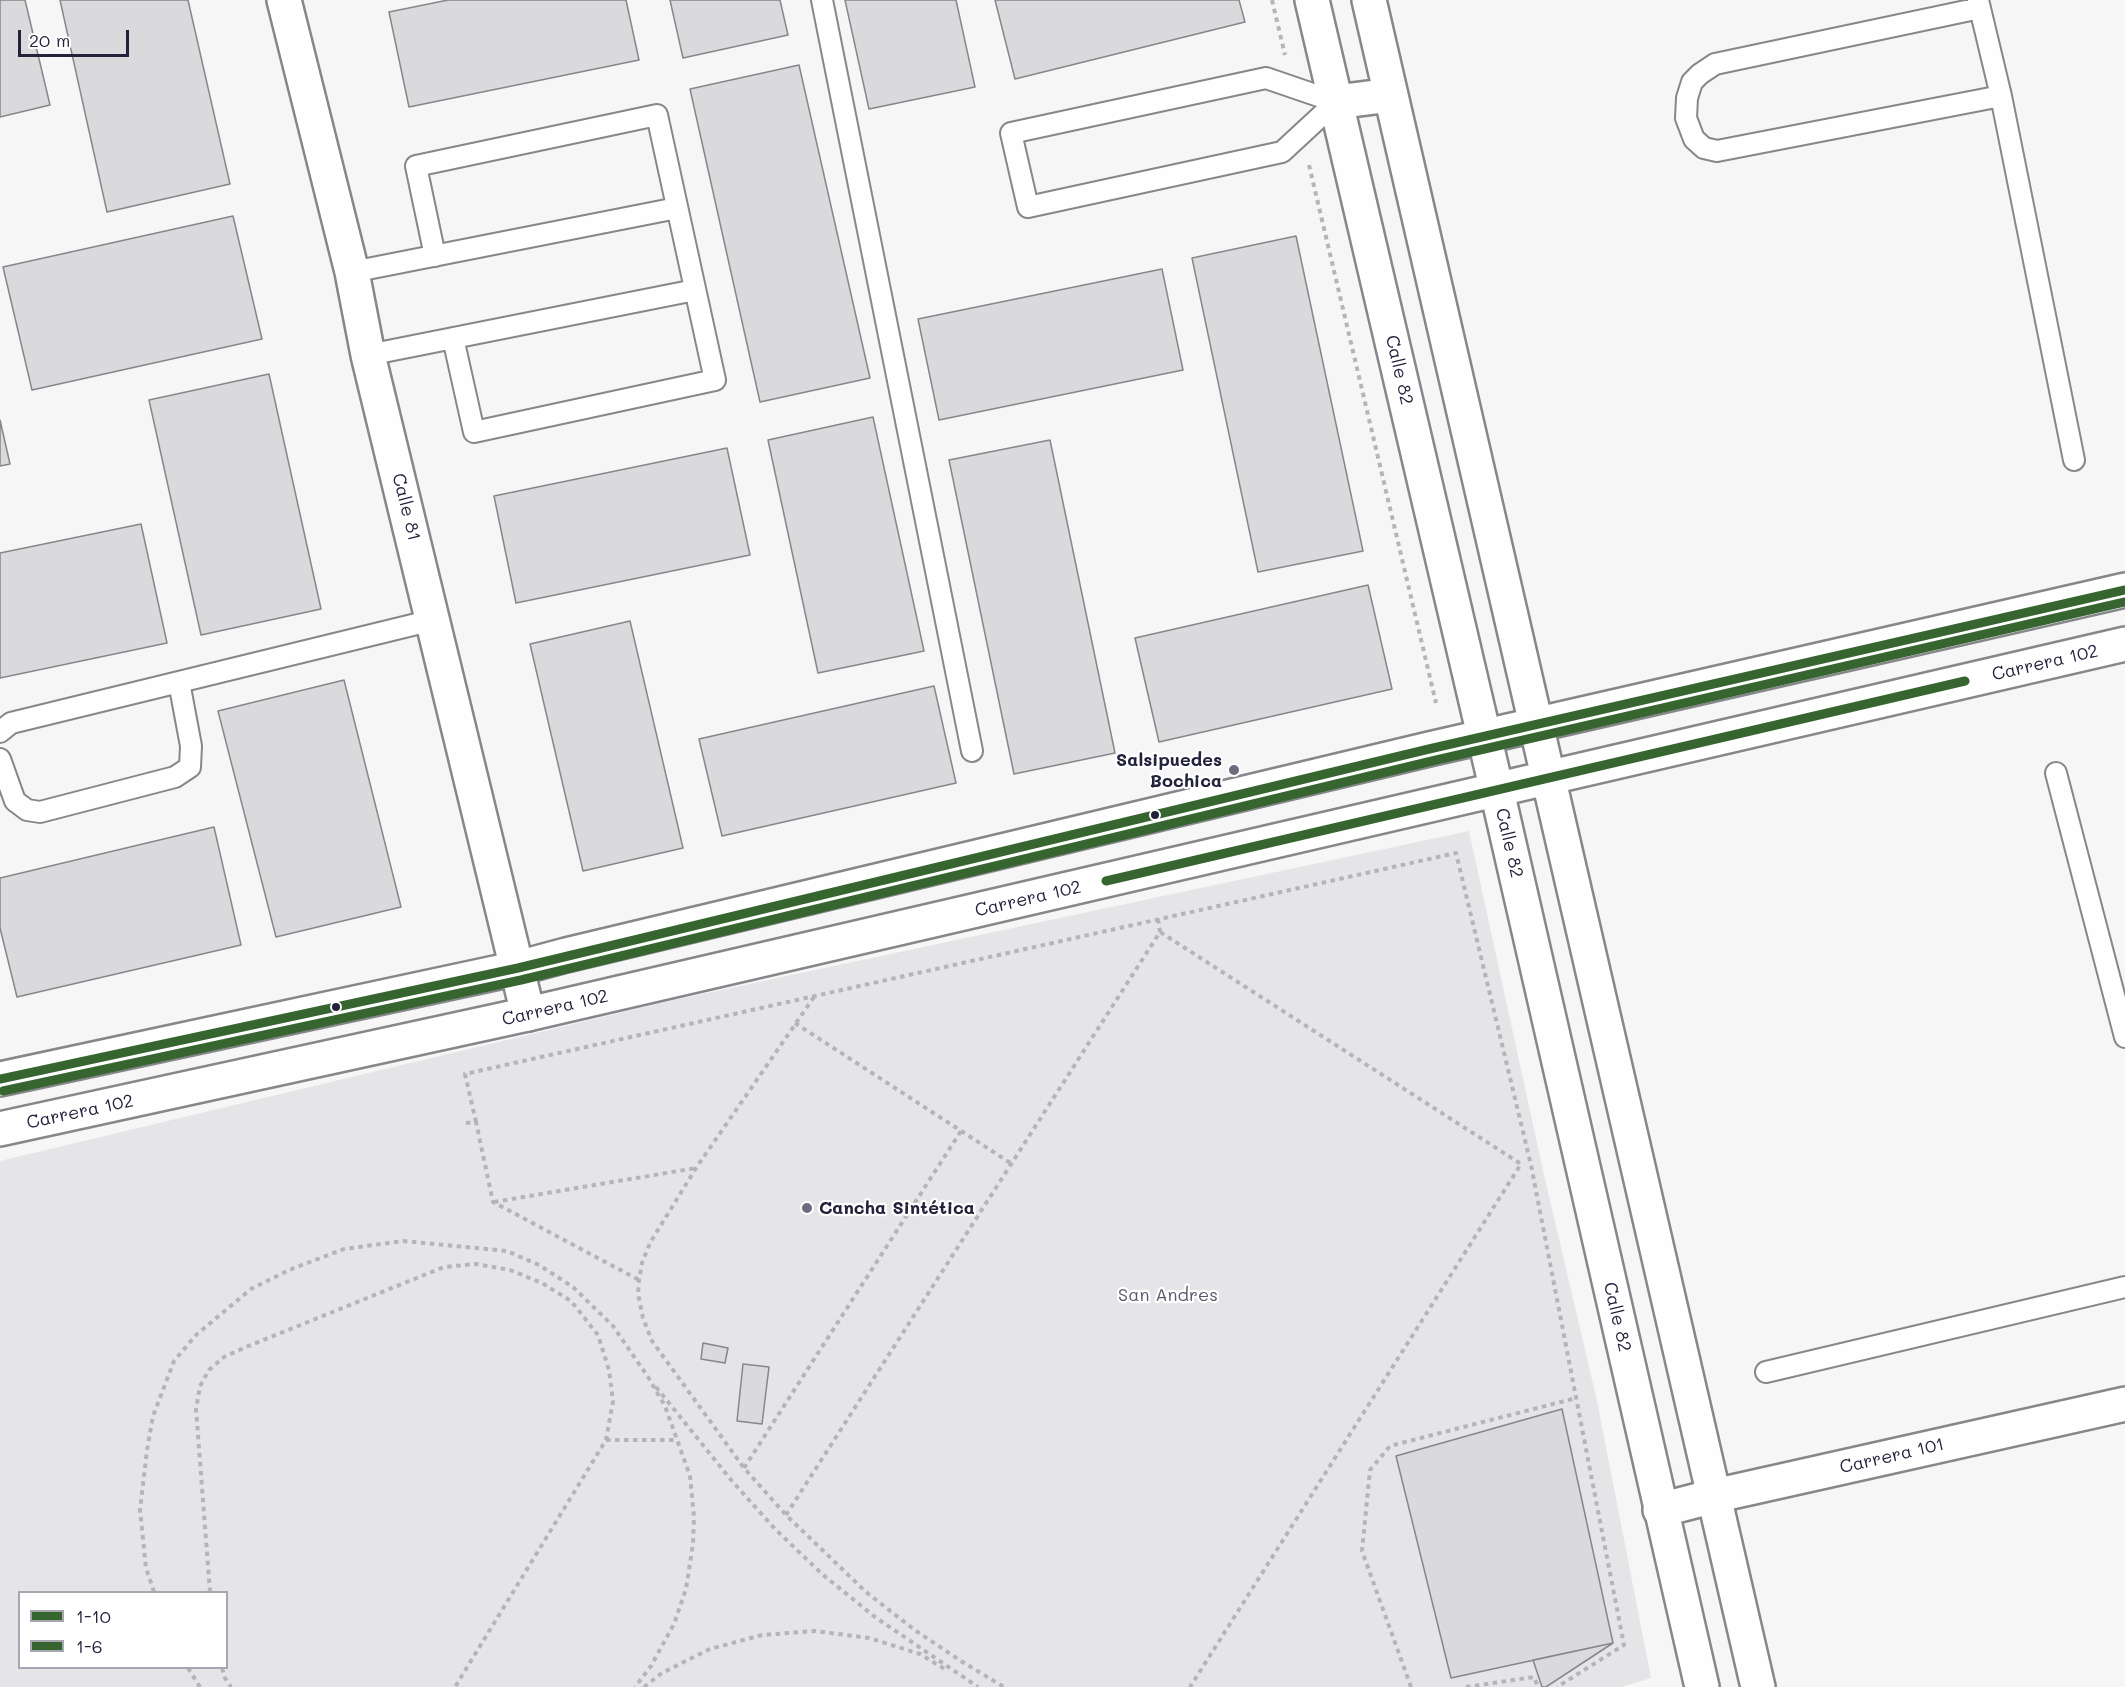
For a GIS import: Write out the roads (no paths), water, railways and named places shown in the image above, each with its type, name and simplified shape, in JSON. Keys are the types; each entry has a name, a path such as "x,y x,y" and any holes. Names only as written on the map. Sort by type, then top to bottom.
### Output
{"street":[{"name":"Calle 81","path":"284,0 528,1014"},
{"name":"Calle 82","path":"1312,0 1497,791 1702,1687"},
{"path":"1369,0 1758,1687"},
{"path":"1336,102 1391,95"},
{"path":"0,1079 518,968 589,949 1484,736 2125,590"},
{"name":"Carrera 102","path":"0,1129 528,1014 2125,644"},
{"name":"Carrera 101","path":"1660,1510 2125,1404"}],"lane":[{"path":"822,0 972,751"},
{"path":"2001,96 1717,151 1704,148 1694,139 1686,118 1687,98 1692,82 1715,64 1979,4 2001,96 2074,460"},
{"path":"1266,78 1336,102 1282,152 1028,207 1011,134 1266,78"},
{"path":"435,256 416,166 657,115 715,380 474,432 453,338"},
{"path":"351,272 677,208"},
{"path":"368,355 695,290"},
{"path":"0,732 11,723 433,620"},
{"path":"0,759 15,801 27,810 40,812 175,777 190,767 191,746 179,682"},
{"path":"2056,773 2125,1037"},
{"path":"1766,1371 2125,1287"}],"place":[{"name":"Salsipuedes Bochica","path":"1234,770"},
{"name":"Cancha Sintética","path":"807,1208"}],"park label":[{"name":"San Andres","path":"1168,1295"}]}
